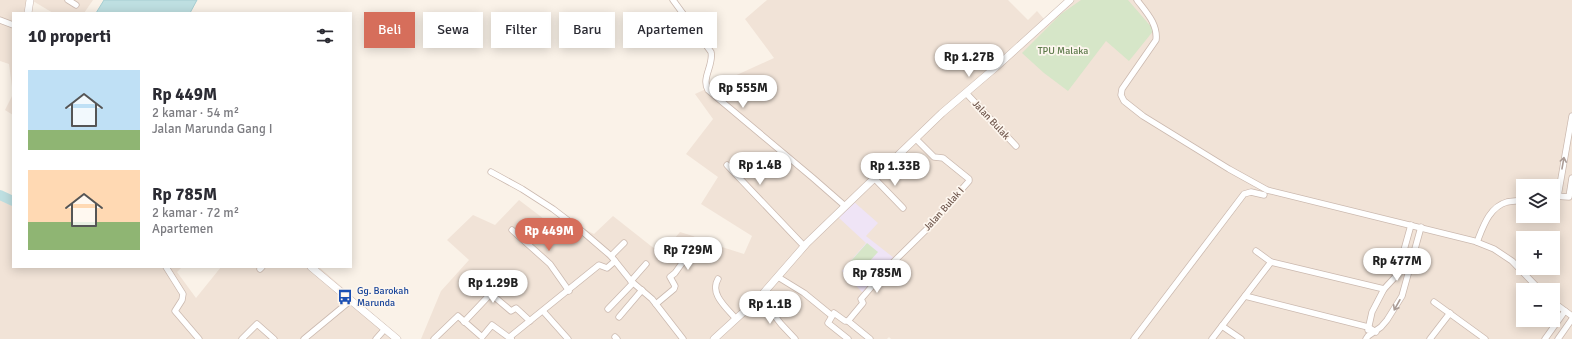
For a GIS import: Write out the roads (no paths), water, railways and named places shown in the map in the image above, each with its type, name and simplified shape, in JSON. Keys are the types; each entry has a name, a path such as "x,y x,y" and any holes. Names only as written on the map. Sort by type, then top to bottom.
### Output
{"street":[{"path":"28,12 30,0"},
{"path":"68,0 76,4"},
{"path":"673,0 711,52 712,58 705,83 708,90 845,206"},
{"path":"714,339 760,297 804,246 942,113 1070,0"},
{"path":"1137,0 1155,26 1157,32 1156,40 1122,89 1121,95 1124,101 1143,116 1229,170 1267,190 1478,242 1494,249 1512,261 1533,283"},
{"path":"0,20 12,25"},
{"name":"Jalan Bulak","path":"966,93 1016,146"},
{"path":"1559,179 1572,116"},
{"name":"Jalan Bulak I","path":"848,320 863,303 861,299 874,284 873,282 920,236 969,180 943,158 934,158 916,139"},
{"path":"727,165 804,246"},
{"path":"491,172 522,189 553,209 583,232 610,256 632,282 656,304 683,339"},
{"path":"874,178 903,208"},
{"path":"1560,196 1569,196 1572,178"},
{"path":"1134,339 1244,194 1251,192 1264,195"},
{"path":"1478,242 1485,223 1493,210 1506,202 1516,201"},
{"path":"1367,338 1372,312 1384,289 1397,275 1411,225"},
{"path":"1367,338 1376,332 1394,311 1402,296 1421,227"},
{"path":"512,230 550,264 569,291"},
{"path":"610,256 624,243"},
{"path":"656,304 674,289 675,286 670,277 675,273 695,245"},
{"path":"1256,251 1271,262 1384,289"},
{"path":"434,339 458,316 482,337 492,326 511,339 511,336 569,291 599,265 607,268 615,261"},
{"path":"1212,339 1271,262"},
{"path":"608,309 646,264"},
{"path":"167,268 183,294 182,300 175,311 199,339"},
{"path":"312,268 384,330 397,339"},
{"path":"464,322 507,274"},
{"path":"1397,275 1408,278"},
{"path":"778,277 804,293 831,315"},
{"path":"718,279 716,284 716,294 736,319"},
{"path":"619,317 642,290"},
{"path":"490,294 511,311 516,308 530,321"},
{"path":"1245,296 1368,327 1376,332"},
{"path":"760,297 795,339"},
{"path":"304,339 350,301"},
{"path":"1434,302 1485,339"},
{"path":"1560,307 1572,316"},
{"path":"543,311 568,339"},
{"path":"1546,339 1565,311"},
{"path":"831,315 835,313 845,321 848,320 870,339"},
{"path":"1430,339 1450,313"},
{"path":"831,315 828,323 848,339"},
{"path":"1558,339 1572,320"},
{"path":"242,339 257,324 274,339"},
{"path":"1222,326 1241,339"},
{"path":"376,339 384,330"}],"water":[{"path":"104,0 197,0 191,12 97,12"}],"waterway":[{"path":"0,195 12,201"}],"place":[{"name":"Gg. Barokah Marunda","path":"345,297"}],"park label":[{"name":"TPU Malaka","path":"1063,51"}]}
